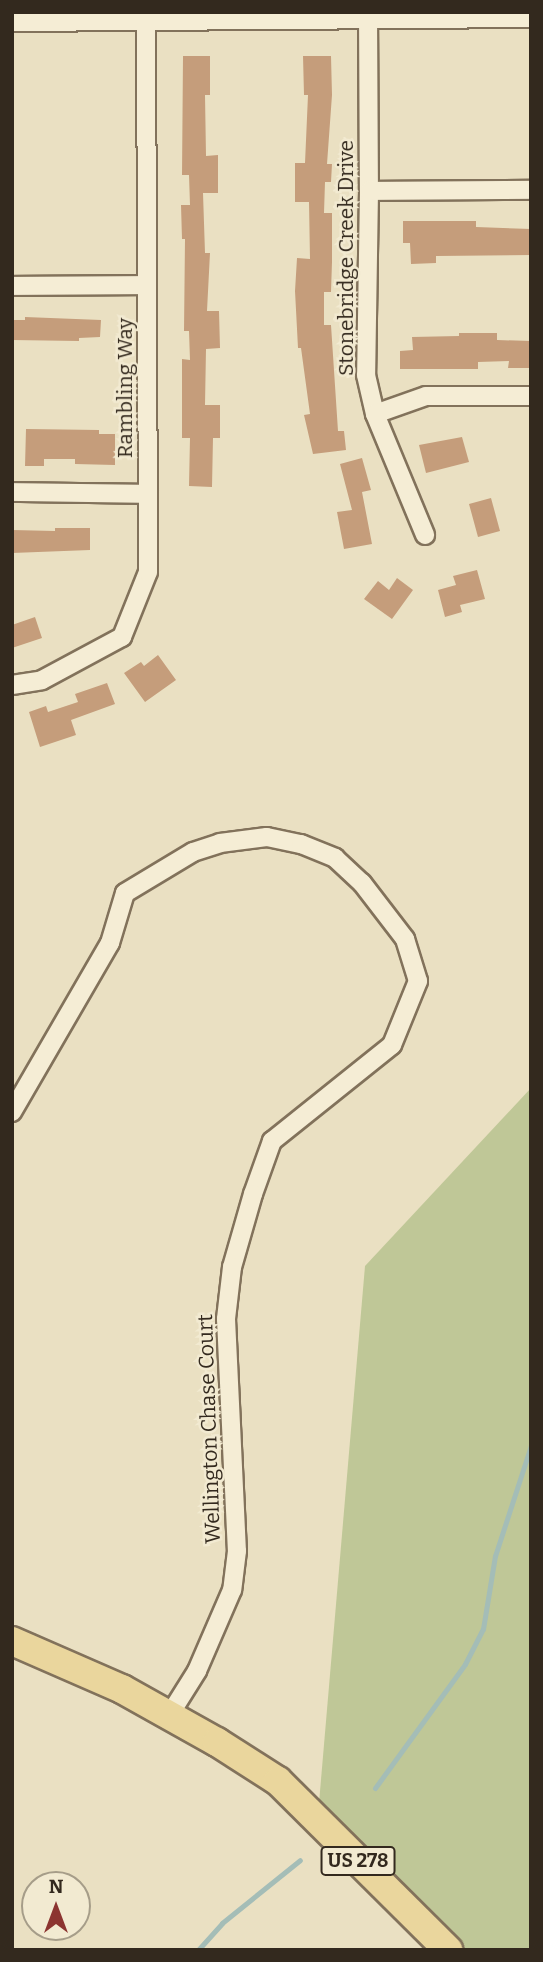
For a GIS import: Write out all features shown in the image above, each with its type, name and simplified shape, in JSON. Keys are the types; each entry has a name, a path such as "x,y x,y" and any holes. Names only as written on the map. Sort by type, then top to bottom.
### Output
{"main road":[{"name":"US 278","path":"12,1642 73,1666 170,1714 278,1782 439,1947"}],"street":[{"name":"Stonebridge Creek Drive","path":"368,16 366,375 375,414 425,535"},
{"path":"12,22 146,17 531,18"},
{"name":"Rambling Way","path":"12,685 42,680 122,638 148,572 146,17"},
{"path":"369,191 531,190"},
{"path":"12,286 147,285"},
{"path":"375,414 426,396 531,396"},
{"path":"12,492 148,494"},
{"name":"Wellington Chase Court","path":"12,1112 110,943 125,893 193,852 220,843 267,837 301,844 335,858 362,883 405,939 418,981 392,1045 272,1141 253,1194 232,1267 226,1319 236,1551 232,1590 197,1671 170,1714"}],"green space":[{"path":"531,1088 531,1950 442,1950 316,1838 365,1266"}],"building":[{"path":"183,56 210,56 210,95 205,95 206,156 218,155 218,193 203,193 205,253 210,253 207,311 219,311 220,348 206,349 205,405 220,405 220,438 213,438 212,487 189,486 190,438 182,438 182,359 190,360 189,331 184,331 185,239 182,239 181,205 190,205 189,175 182,175"},
{"path":"303,56 331,56 332,95 327,164 332,164 331,182 325,182 324,213 332,213 332,262 331,292 324,292 324,325 331,325 338,431 344,431 346,450 313,454 304,415 310,414 301,348 298,348 295,291 297,258 310,259 309,202 295,202 295,163 305,163 308,95 304,95"},
{"path":"403,221 476,221 476,227 531,229 531,255 436,256 436,263 411,264 410,243 403,243"},
{"path":"25,317 101,320 100,337 79,338 79,341 12,340 12,320 25,320"},
{"path":"459,333 497,333 497,340 531,341 531,368 508,368 509,361 478,362 478,369 400,369 400,351 413,350 412,337 459,336"},
{"path":"26,429 99,430 99,434 115,434 115,465 75,464 75,459 44,459 44,466 25,466"},
{"path":"462,437 469,462 426,473 419,445"},
{"path":"362,458 371,490 362,492 372,544 344,549 337,512 352,510 340,464"},
{"path":"491,498 500,531 478,537 469,504"},
{"path":"55,528 90,528 90,550 12,553 12,530 55,531"},
{"path":"477,570 485,599 460,605 462,612 445,617 438,590 456,585 453,576"},
{"path":"397,578 413,590 392,619 364,599 378,581 389,590"},
{"path":"35,617 42,638 12,648 12,625"},
{"path":"158,655 176,680 145,702 124,673 141,662 144,666"},
{"path":"107,683 115,704 71,720 76,735 40,747 29,712 46,706 48,712 78,702 75,694"}],"waterway":[{"path":"375,1788 465,1664 483,1629 495,1556 531,1445"},
{"path":"198,1950 222,1923 300,1860"}]}
